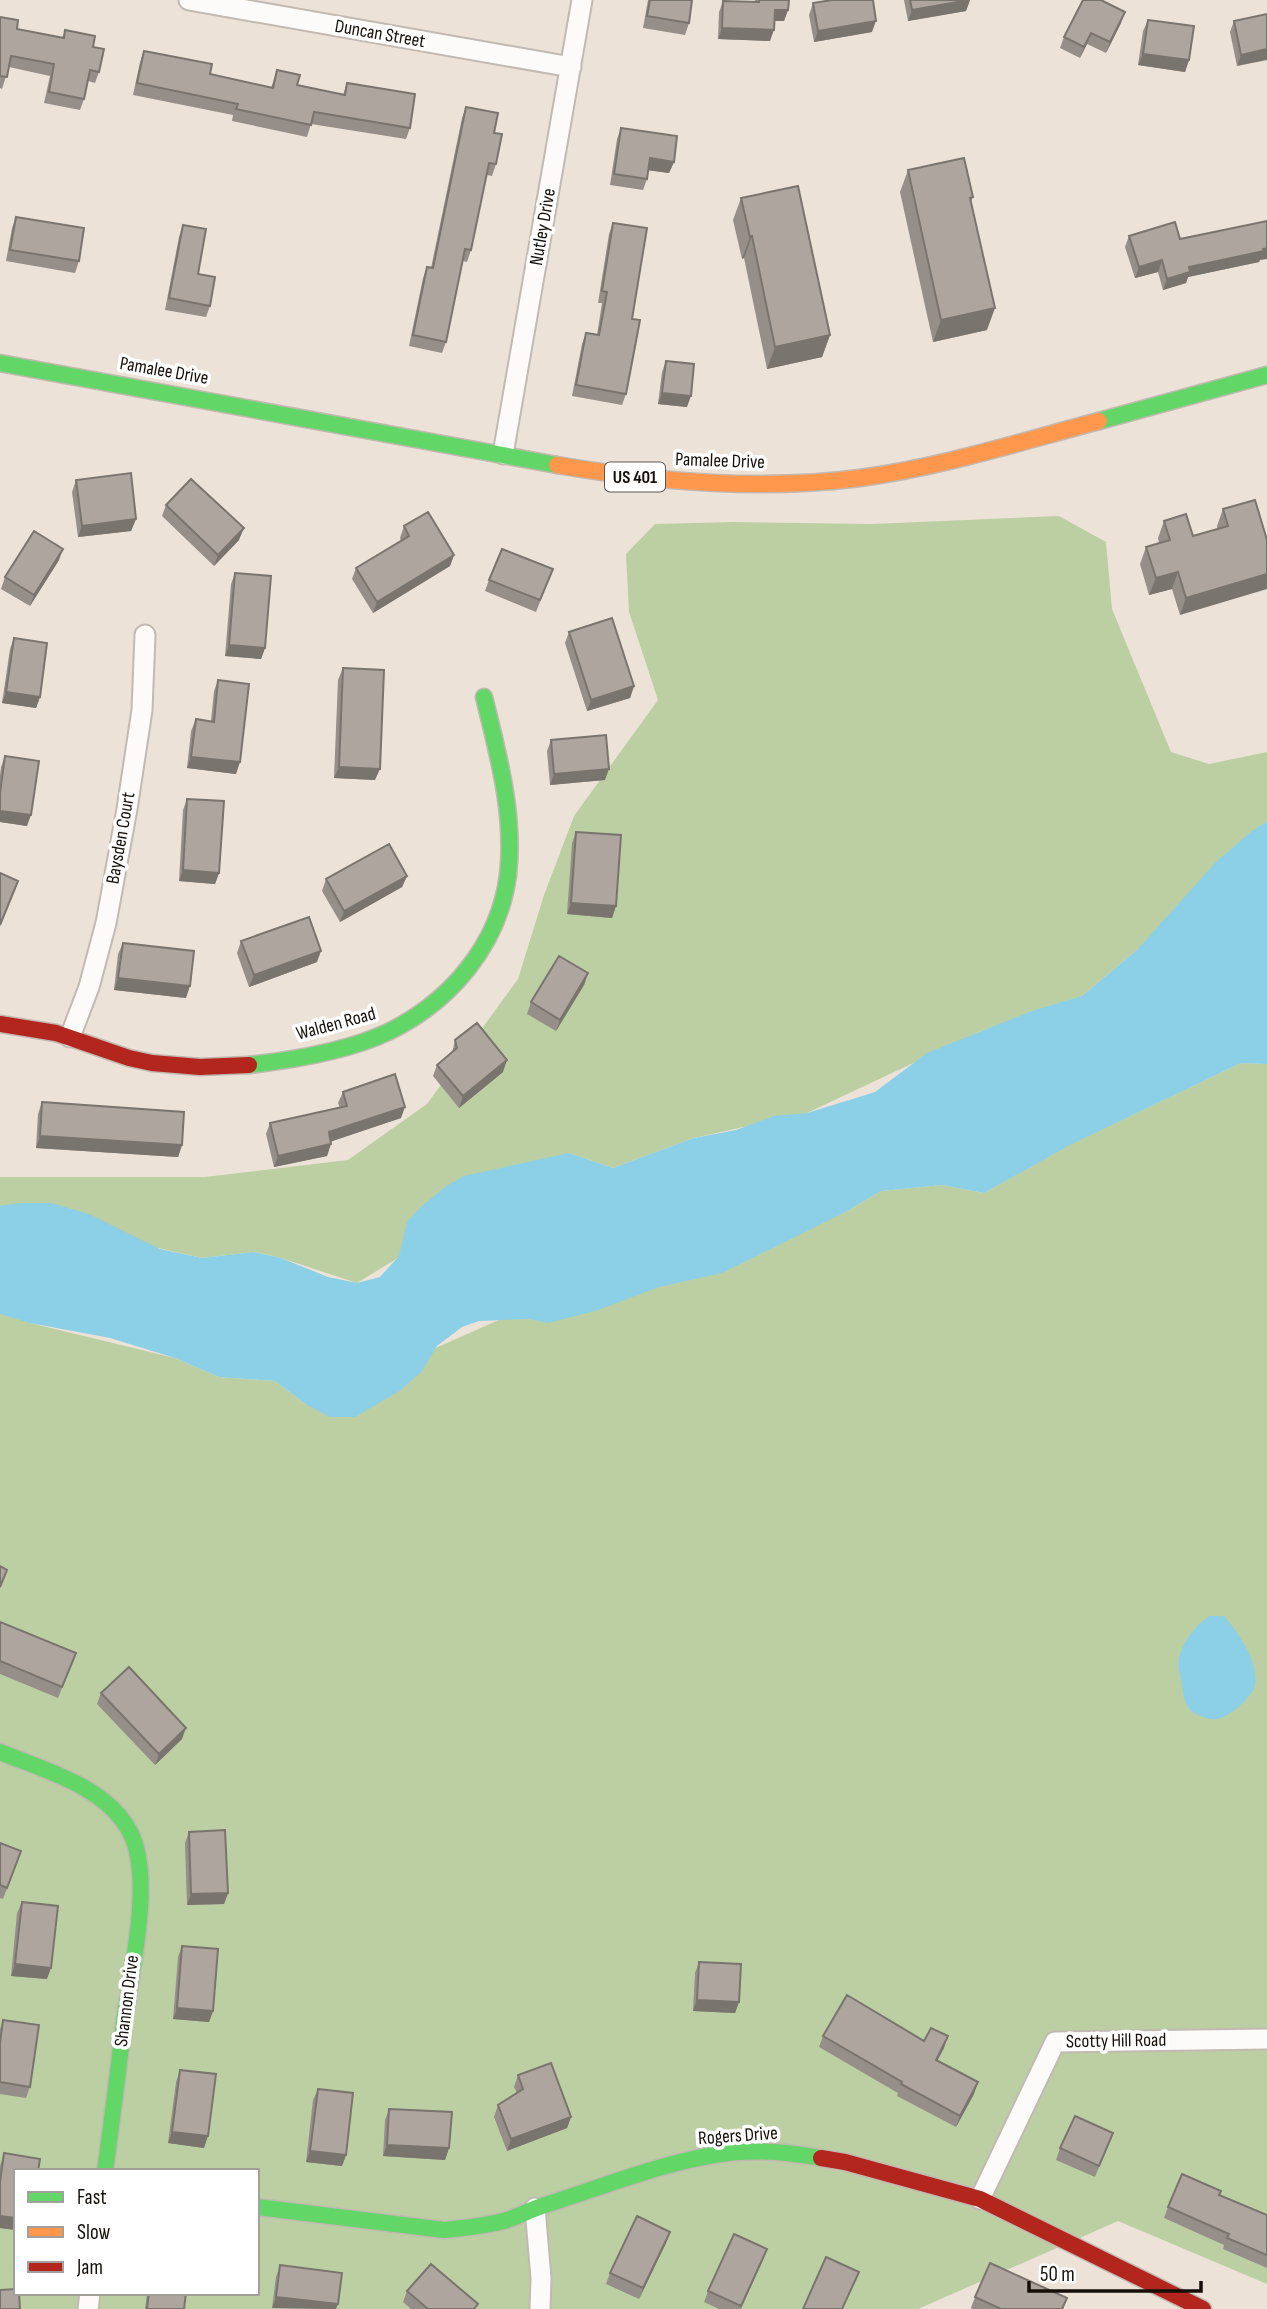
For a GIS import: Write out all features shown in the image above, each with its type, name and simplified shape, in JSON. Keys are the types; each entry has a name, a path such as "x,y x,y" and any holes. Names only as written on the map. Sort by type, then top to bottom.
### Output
{"street":[{"name":"Duncan Street","path":"189,0 236,4 571,67"},
{"name":"Nutley Drive","path":"503,454 582,0"},
{"name":"Pamalee Drive","path":"0,363 614,475 692,483 754,485 833,481 911,471 1267,376"},
{"name":"Baysden Court","path":"69,1037 89,987 106,923 142,710 145,635"},
{"name":"Walden Road","path":"0,1024 69,1037 130,1059 198,1068 262,1064 358,1044 407,1023 455,986 490,936 502,907 508,876 509,844 504,782 484,697"},
{"name":"Shannon Drive","path":"0,1752 87,1790 111,1809 130,1832 139,1865 138,1912 105,2169"},
{"name":"Scotty Hill Road","path":"979,2199 1055,2042 1267,2039"},
{"name":"Rogers Drive","path":"259,2207 444,2230 475,2227 506,2220 535,2208 674,2164 721,2154 799,2154 845,2162 979,2199 1203,2309"},
{"path":"535,2208 541,2278 540,2309"}],"green space":[{"path":"1059,516 1106,542 1112,609 1171,752 1209,764 1267,752 1267,824 1137,950 1082,996 979,1032 807,1113 694,1138 613,1168 569,1153 357,1283 255,1252 202,1258 0,1212 0,1177 205,1177 348,1160 427,1104 518,979 544,895 574,816 658,700 629,612 626,554 655,524 872,524"},
{"path":"1241,1063 1267,1064 1267,2284 1118,2221 918,2309 0,2309 0,1299 30,1323 175,1358 219,1377 275,1381 307,1405 501,1319 659,1287 849,1210 881,1191 942,1185 984,1193 1069,1145"}],"water":[{"path":"1267,822 1267,1064 1241,1063 1070,1145 984,1193 942,1185 881,1191 849,1210 722,1273 659,1287 598,1310 548,1323 529,1319 479,1321 462,1327 437,1346 422,1371 401,1390 355,1417 330,1417 307,1405 275,1381 219,1377 175,1358 110,1338 30,1323 0,1314 0,1206 51,1203 89,1214 160,1249 202,1258 254,1252 281,1258 328,1277 357,1283 380,1277 399,1256 407,1222 445,1187 464,1176 569,1153 613,1168 694,1138 736,1130 774,1116 807,1113 875,1092 927,1053 1032,1011 1082,996 1137,950 1216,862 1252,831"},
{"path":"1210,1616 1224,1616 1230,1623 1251,1657 1255,1675 1255,1684 1246,1700 1228,1715 1215,1719 1192,1712 1188,1707 1179,1670 1180,1655 1187,1639"}],"building":[{"path":"650,0 692,0 689,23 647,16"},
{"path":"789,0 788,10 775,10 774,30 722,28 723,1"},
{"path":"873,0 876,21 818,31 813,3"},
{"path":"910,0 969,0 912,10"},
{"path":"1083,0 1101,0 1125,12 1110,42 1091,33 1084,47 1064,37"},
{"path":"1267,14 1267,49 1241,55 1234,21"},
{"path":"0,17 18,20 17,29 64,38 65,30 95,36 93,47 104,49 99,72 90,70 84,99 49,92 54,64 11,56 7,77 0,76"},
{"path":"1148,20 1194,26 1189,60 1143,54"},
{"path":"144,51 212,64 210,74 273,88 277,70 300,75 297,85 345,95 347,83 415,94 410,128 314,112 311,125 236,109 238,104 137,83"},
{"path":"466,107 498,113 494,133 502,134 496,164 489,163 471,250 465,249 446,342 413,335 427,267 433,268"},
{"path":"621,128 677,136 674,162 650,158 647,179 614,174"},
{"path":"964,158 973,197 970,198 995,308 941,320 908,170"},
{"path":"798,186 830,335 775,347 752,236 750,237 741,198"},
{"path":"16,217 84,228 79,261 10,250"},
{"path":"1267,221 1267,248 1263,249 1264,251 1189,267 1190,272 1167,279 1162,260 1139,267 1129,236 1175,222 1180,239"},
{"path":"613,223 647,228 632,319 640,320 626,394 576,385 586,333 599,335 607,292 602,291"},
{"path":"183,225 206,229 198,274 215,277 210,306 169,298"},
{"path":"666,361 694,364 691,396 662,393"},
{"path":"131,473 136,519 82,526 76,480"},
{"path":"191,479 244,528 218,555 166,505"},
{"path":"1255,500 1267,540 1267,574 1186,598 1178,572 1156,578 1146,547 1170,540 1164,521 1186,514 1193,536 1228,526 1223,509"},
{"path":"428,512 454,555 377,602 356,568 409,536 404,526"},
{"path":"34,531 63,549 34,595 5,577"},
{"path":"502,549 553,569 540,600 489,580"},
{"path":"235,573 271,576 265,648 229,645"},
{"path":"612,618 634,686 591,700 569,632"},
{"path":"14,638 47,643 40,697 6,692"},
{"path":"343,668 384,670 380,769 339,767"},
{"path":"218,680 249,684 240,762 191,757 196,719 214,722"},
{"path":"606,735 609,769 554,774 551,740"},
{"path":"5,756 39,761 31,815 0,811"},
{"path":"187,799 224,801 219,873 183,870"},
{"path":"576,832 621,835 616,906 571,903"},
{"path":"389,844 407,876 344,911 326,879"},
{"path":"0,873 18,881 0,925"},
{"path":"309,917 321,951 254,975 241,941"},
{"path":"123,943 194,951 190,986 118,978"},
{"path":"559,956 588,973 560,1020 531,1002"},
{"path":"477,1023 507,1060 463,1096 437,1065 457,1048 455,1040"},
{"path":"395,1074 405,1107 329,1132 331,1144 278,1156 270,1123 347,1106 343,1092"},
{"path":"42,1102 184,1112 182,1145 40,1136"},
{"path":"0,1566 7,1570 0,1587"},
{"path":"0,1622 76,1653 62,1687 0,1661"},
{"path":"129,1667 186,1728 159,1754 101,1693"},
{"path":"225,1830 228,1893 191,1894 189,1832"},
{"path":"0,1843 21,1851 7,1888 0,1885"},
{"path":"22,1902 58,1906 51,1968 15,1964"},
{"path":"182,1946 218,1949 213,2011 177,2008"},
{"path":"699,1962 741,1964 739,2002 697,2000"},
{"path":"847,1995 924,2041 931,2028 948,2036 936,2060 978,2082 960,2116 901,2084 902,2082 823,2036"},
{"path":"3,2020 39,2025 30,2087 0,2082"},
{"path":"551,2063 571,2117 511,2139 498,2105 523,2089 518,2075"},
{"path":"180,2070 216,2074 208,2136 172,2132"},
{"path":"318,2089 353,2093 346,2155 310,2151"},
{"path":"389,2109 452,2112 449,2148 387,2145"},
{"path":"1075,2116 1113,2133 1099,2166 1060,2148"},
{"path":"4,2153 40,2159 38,2169 14,2169 14,2218 0,2216 0,2182"},
{"path":"1182,2174 1221,2191 1219,2195 1267,2215 1267,2255 1227,2238 1229,2234 1168,2207"},
{"path":"637,2216 670,2232 643,2288 610,2273"},
{"path":"734,2234 767,2249 741,2306 708,2291"},
{"path":"826,2257 859,2272 842,2309 803,2309"},
{"path":"990,2263 1067,2298 1062,2309 1001,2309 975,2297"},
{"path":"431,2264 478,2304 474,2309 428,2309 407,2291"},
{"path":"280,2265 342,2273 338,2304 276,2297"},
{"path":"14,2289 14,2295 19,2295 20,2309 0,2309 0,2290"},
{"path":"149,2295 186,2295 184,2309 147,2309"}],"traffic: fast":[{"path":"0,363 557,465"},
{"path":"1099,421 1267,375"},
{"path":"249,1065 338,1049 388,1032 432,1005 451,988 482,948 503,901 510,852 504,785 484,697"},
{"path":"0,1752 54,1773 90,1791 119,1816 130,1832 137,1851 140,1874 139,1925 105,2169"},
{"path":"259,2207 444,2230 507,2220 630,2177 698,2158 758,2151 821,2158"}],"traffic: slow":[{"path":"557,465 708,483 822,482 920,467 1099,421"}],"traffic: jam":[{"path":"0,1024 56,1033 152,1063 200,1067 249,1065"},
{"path":"821,2158 845,2162 980,2199 1203,2309"}]}
